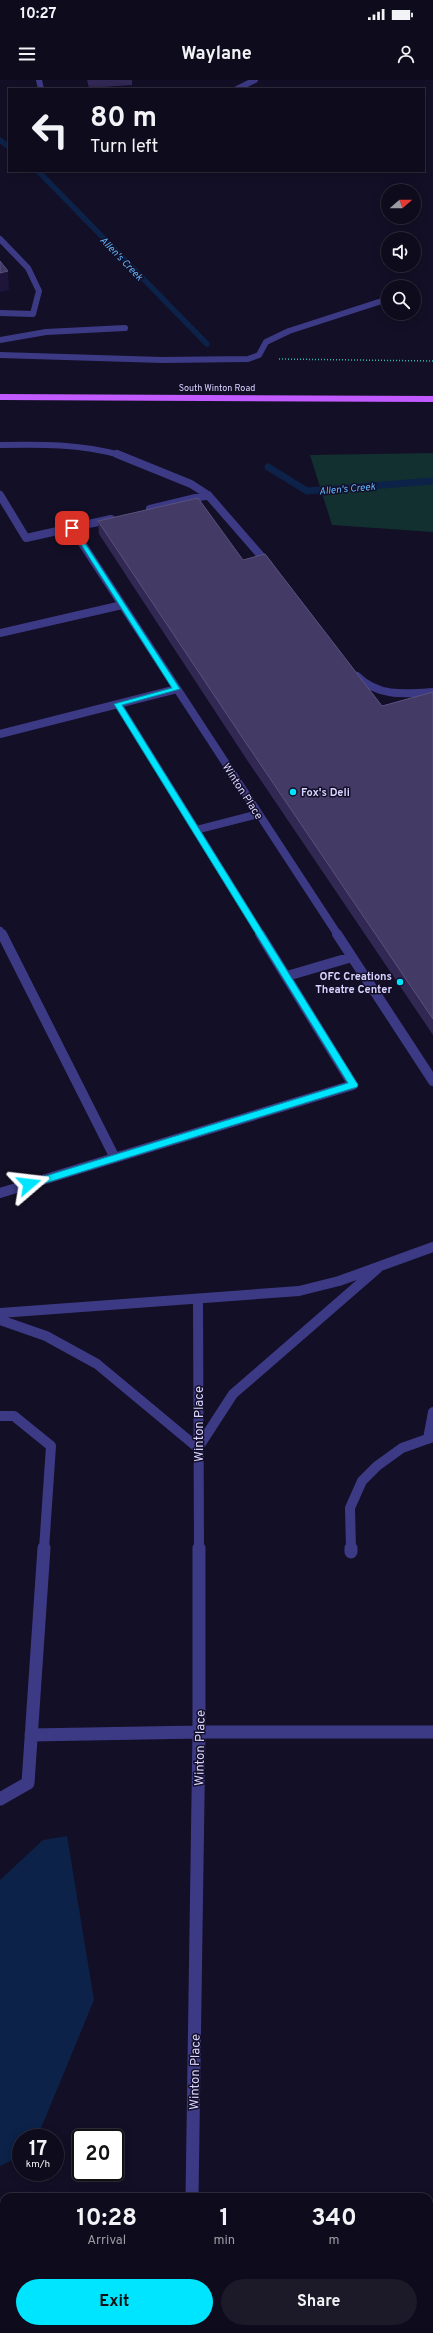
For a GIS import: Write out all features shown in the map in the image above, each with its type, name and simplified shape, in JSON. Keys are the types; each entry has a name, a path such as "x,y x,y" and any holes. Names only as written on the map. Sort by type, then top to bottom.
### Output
{"main road":[{"name":"South Winton Road","path":"0,397 433,399"}],"street":[{"path":"239,88 255,80"},
{"path":"0,239 28,268 39,291 33,314 0,314"},
{"path":"0,355 162,360 248,359 259,355 266,342 289,331 381,301"},
{"path":"0,340 23,334 79,329 125,328"},
{"path":"0,445 52,444 84,447 119,455 191,484 208,495 276,574"},
{"path":"139,512 208,495"},
{"path":"0,496 26,538 116,518"},
{"name":"Winton Place","path":"72,528 433,1081"},
{"path":"0,633 122,606"},
{"path":"352,670 362,682 379,692 433,692"},
{"path":"0,734 177,689"},
{"path":"0,1193 354,1085 118,704"},
{"path":"196,830 258,814"},
{"path":"1,935 115,1158"},
{"path":"287,976 352,957"},
{"path":"0,1313 300,1291 339,1281 433,1247"},
{"path":"0,1320 46,1336 97,1364 198,1448 233,1394 383,1264"},
{"name":"Winton Place","path":"192,2193 199,1732 198,1298"},
{"path":"351,1552 350,1508 362,1481 377,1466 402,1448 431,1438 433,1412"},
{"path":"0,1416 14,1416 51,1446 28,1783 0,1799"},
{"path":"31,1735 199,1732 433,1732"}],"path":[{"path":"248,359 433,361"}],"green space":[{"path":"433,453 433,532 332,525 310,455"}],"water":[{"path":"67,1836 94,2000 41,2129 12,2129 12,2160 0,2166 0,1880 43,1840"}],"building":[{"path":"0,261 8,271 0,273"},
{"path":"198,498 243,560 265,554 382,706 433,692 433,1019 98,521"}],"waterway":[{"name":"Allen's Creek","path":"0,140 8,146"},
{"name":"Allen's Creek","path":"39,172 207,344"},
{"name":"Allen's Creek","path":"268,467 307,491 433,481"}],"place":[{"name":"Fox's Deli","path":"293,792"},
{"name":"OFC Creations Theatre Center","path":"400,982"}],"route":[{"path":"29,1184 354,1085 118,704 177,689 72,528"}]}
